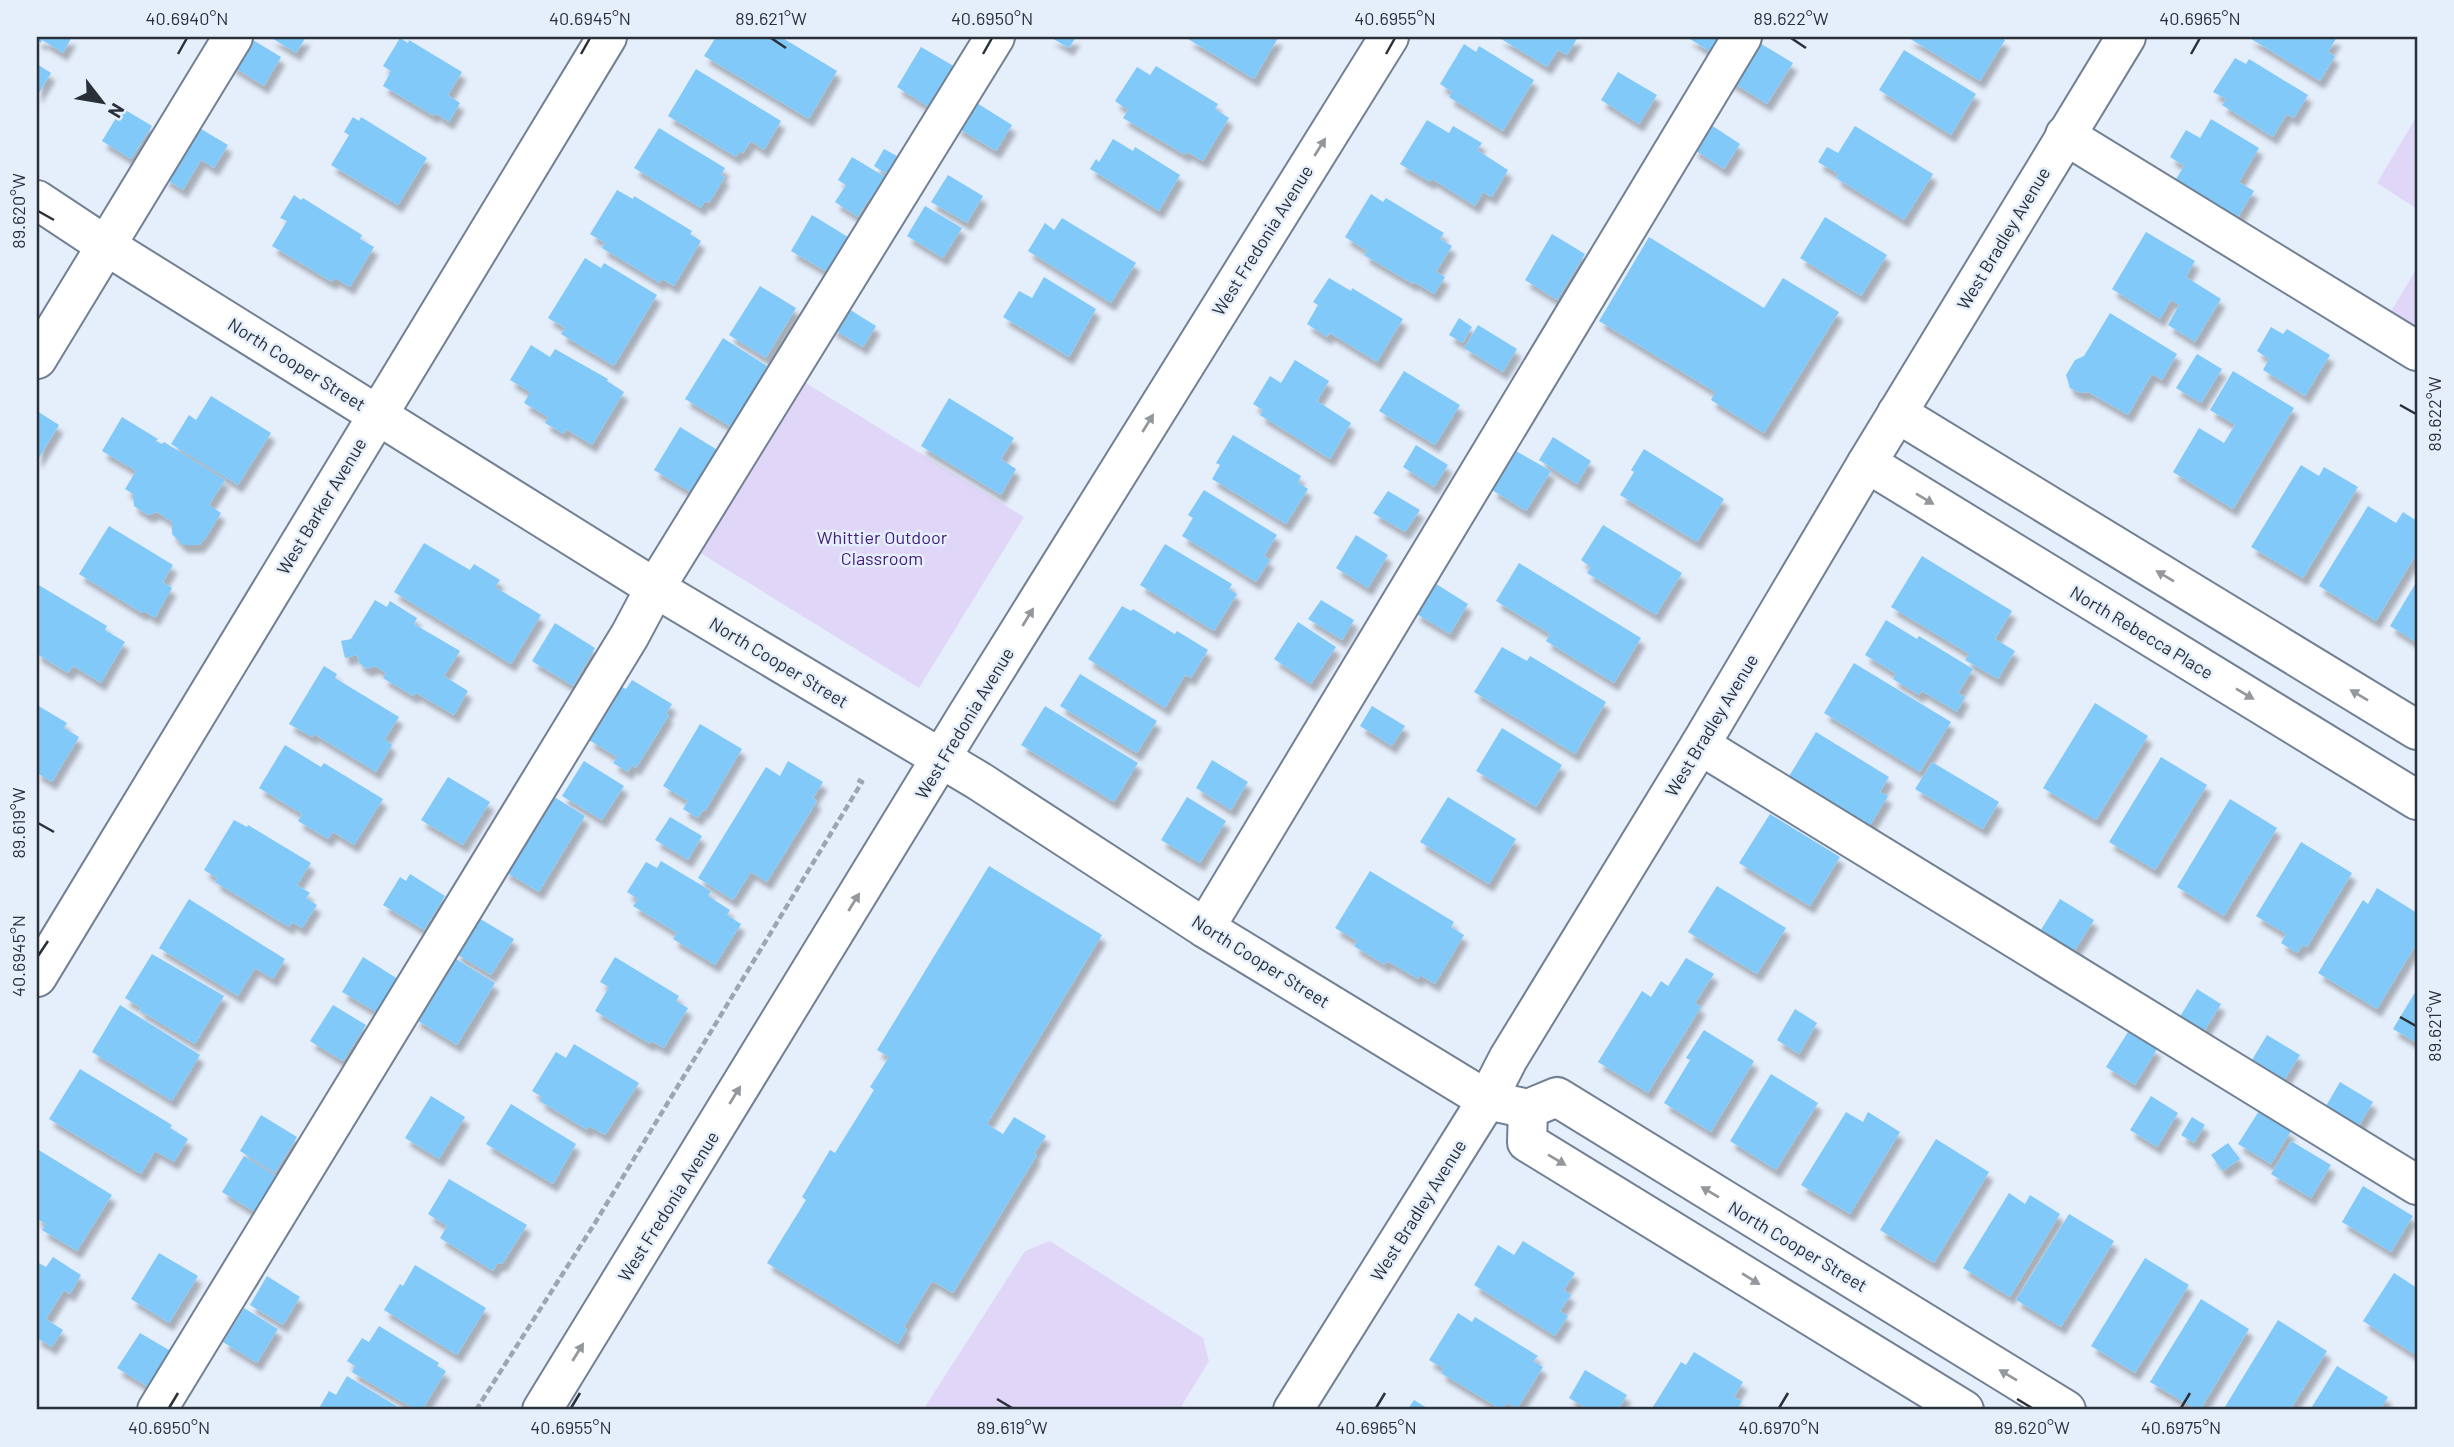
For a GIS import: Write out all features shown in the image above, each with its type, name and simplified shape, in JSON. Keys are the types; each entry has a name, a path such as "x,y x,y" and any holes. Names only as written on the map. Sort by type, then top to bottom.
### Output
{"street":[{"path":"37,359 233,37"},
{"name":"West Barker Avenue","path":"37,977 607,37"},
{"path":"157,1410 630,635 655,588 995,37"},
{"name":"West Fredonia Avenue","path":"542,1410 1389,37"},
{"path":"1205,928 1742,37"},
{"name":"West Bradley Avenue","path":"1301,1408 1487,1100 1508,1059 2126,37"},
{"path":"2065,135 2417,351"},
{"name":"North Cooper Street","path":"37,200 655,588 942,759 1205,928 1487,1100 1528,1109 1557,1097 2066,1410"},
{"path":"1898,413 2417,730"},
{"name":"North Rebecca Place","path":"1867,463 2417,800"},
{"path":"1700,745 2417,1185"},
{"path":"1528,1109 1527,1142 1964,1410"}],"path":[{"path":"476,1410 862,782 856,779"}],"green space":[{"path":"2417,116 2417,209 2377,183"},
{"path":"2417,268 2417,330 2390,313"},
{"name":"Whittier Outdoor Classroom","path":"788,372 1024,517 919,688 684,543"},
{"path":"1050,1241 1203,1338 1209,1361 1179,1410 923,1410 1025,1251"}],"building":[{"path":"37,37 72,37 63,53 42,40 41,43"},
{"path":"248,37 281,57 264,86 230,65"},
{"path":"270,37 306,37 296,53"},
{"path":"716,37 781,37 837,71 809,119 704,56"},
{"path":"1050,37 1076,37 1069,48"},
{"path":"1498,37 1578,37 1567,55 1558,50 1547,67"},
{"path":"1687,37 1718,37 1709,51"},
{"path":"1907,37 1999,37 2005,40 1980,81"},
{"path":"2248,37 2337,37 2328,52 2335,56 2320,81"},
{"path":"400,38 408,43 409,40 462,72 448,95 460,103 449,122 383,86 391,71 383,66"},
{"path":"1278,38 1254,79 1188,39"},
{"path":"1753,39 1793,63 1767,104 1728,80"},
{"path":"1464,44 1476,52 1479,46 1534,80 1503,131 1449,97 1452,92 1440,84"},
{"path":"921,47 957,68 932,109 897,87"},
{"path":"1904,50 1976,94 1951,135 1879,90"},
{"path":"2235,58 2246,64 2249,59 2308,95 2294,118 2287,114 2273,137 2222,105 2226,99 2213,92"},
{"path":"37,64 51,73 37,96"},
{"path":"1156,66 1218,104 1215,109 1229,118 1203,161 1187,152 1185,155 1123,118 1128,110 1115,101 1137,67 1150,75"},
{"path":"696,69 781,121 764,150 751,141 743,153 740,151 736,157 668,116"},
{"path":"1618,72 1657,95 1639,124 1601,100"},
{"path":"972,100 1012,125 996,151 956,127"},
{"path":"122,108 152,126 131,159 102,141"},
{"path":"353,117 359,121 361,117 427,158 398,205 331,165 349,135 344,132"},
{"path":"2211,119 2259,148 2239,182 2254,191 2235,222 2173,184 2184,166 2170,157 2186,130 2200,138"},
{"path":"1427,120 1449,133 1453,126 1482,143 1477,150 1508,170 1492,197 1483,192 1475,206 1432,179 1430,182 1400,164"},
{"path":"1708,123 1740,144 1724,169 1693,149"},
{"path":"196,126 228,145 214,168 201,160 183,190 164,178"},
{"path":"1855,126 1933,174 1904,220 1836,178 1838,174 1818,162 1827,147 1838,153"},
{"path":"659,128 725,168 721,175 725,177 709,203 705,201 701,208 634,168"},
{"path":"1113,139 1133,151 1135,147 1180,175 1159,211 1090,169 1096,159 1099,162"},
{"path":"884,149 897,156 886,174 874,166"},
{"path":"852,157 887,178 873,202 868,200 858,217 835,202 846,185 838,180"},
{"path":"948,175 983,196 967,223 931,202"},
{"path":"617,190 633,199 634,196 692,231 690,234 701,241 674,286 662,279 660,283 602,248 605,243 590,234"},
{"path":"1371,194 1383,202 1386,198 1444,233 1440,239 1452,246 1436,272 1445,277 1434,294 1364,255 1367,251 1345,237"},
{"path":"294,195 362,235 360,239 374,247 350,287 335,278 332,282 272,246 287,221 280,218"},
{"path":"925,206 962,228 943,258 907,236"},
{"path":"812,215 848,237 827,272 791,251"},
{"path":"1825,217 1887,255 1861,296 1800,258"},
{"path":"1062,218 1136,263 1111,303 1028,251 1045,223 1054,230"},
{"path":"2146,232 2195,261 2186,277 2221,299 2195,342 2168,325 2179,305 2171,300 2160,319 2112,289"},
{"path":"1552,234 1585,254 1557,300 1525,280"},
{"path":"1649,237 1764,308 1783,278 1839,312 1764,433 1711,400 1715,392 1599,321"},
{"path":"585,258 601,268 604,263 657,295 614,366 561,334 565,328 548,318"},
{"path":"1044,277 1096,309 1069,357 1003,317 1019,291 1032,298"},
{"path":"1329,278 1351,291 1352,288 1403,319 1377,362 1330,333 1327,337 1307,324 1318,305 1313,302"},
{"path":"760,286 796,308 766,358 729,335"},
{"path":"844,306 876,326 863,347 831,328"},
{"path":"2110,313 2177,354 2162,380 2152,374 2128,415 2088,392 2080,393 2070,388 2066,375 2075,360 2084,356"},
{"path":"1459,318 1472,327 1463,343 1449,335"},
{"path":"1478,325 1517,349 1503,372 1464,348"},
{"path":"2271,327 2283,334 2287,329 2330,355 2305,396 2263,370 2269,359 2257,351"},
{"path":"723,338 767,366 731,427 685,399"},
{"path":"531,345 550,357 555,349 608,379 607,381 624,392 592,445 566,429 564,434 545,423 548,417 524,403 530,392 510,380"},
{"path":"2197,354 2222,369 2201,403 2176,388"},
{"path":"1295,360 1329,381 1317,401 1351,423 1330,459 1260,415 1263,410 1253,404 1270,376 1281,383"},
{"path":"1404,371 1460,405 1435,445 1379,411"},
{"path":"2233,371 2294,408 2233,509 2173,472 2199,428 2224,443 2235,425 2210,410"},
{"path":"211,396 271,433 238,485 171,444 189,415 196,420"},
{"path":"949,398 1014,438 1001,459 1016,469 1001,495 921,446"},
{"path":"37,411 59,425 37,461"},
{"path":"122,417 158,439 156,441 162,444 164,442 225,480 209,505 221,513 199,545 183,545 172,534 172,522 157,512 148,515 134,506 133,494 125,489 136,471 102,451"},
{"path":"680,427 719,451 692,493 654,470"},
{"path":"1233,435 1301,476 1298,483 1308,489 1286,524 1212,479 1220,465 1216,463"},
{"path":"1553,437 1591,461 1577,484 1539,460"},
{"path":"1416,445 1448,465 1434,487 1403,467"},
{"path":"1644,449 1724,499 1697,542 1620,495"},
{"path":"1516,451 1551,471 1526,511 1492,490"},
{"path":"2301,465 2319,476 2324,467 2358,487 2303,578 2251,547"},
{"path":"1204,490 1277,535 1264,556 1270,560 1256,582 1182,536 1193,518 1188,515"},
{"path":"1388,491 1420,510 1405,532 1373,513"},
{"path":"2368,506 2396,523 2403,512 2417,521 2417,553 2376,621 2319,586"},
{"path":"1603,525 1682,573 1656,615 1587,573 1591,567 1581,560"},
{"path":"109,526 173,565 163,582 172,588 155,618 144,611 142,613 79,574"},
{"path":"1356,535 1388,555 1368,588 1336,568"},
{"path":"424,543 470,570 474,564 500,580 495,587 541,615 511,664 394,592"},
{"path":"1165,544 1232,584 1229,589 1237,594 1214,631 1140,585"},
{"path":"1922,556 2012,611 1995,639 2015,651 1998,679 1965,660 1969,654 1891,607"},
{"path":"1519,563 1641,638 1614,683 1546,641 1550,634 1496,601"},
{"path":"2417,581 2417,643 2390,626"},
{"path":"1433,582 1468,604 1450,634 1415,613"},
{"path":"37,584 107,626 105,630 125,642 101,683 73,666 68,673 37,654"},
{"path":"375,600 387,607 390,601 417,618 414,624 460,651 444,676 468,691 454,715 383,678 386,673 375,666 367,669 359,663 357,655 345,658 341,641 351,639"},
{"path":"1321,600 1354,620 1342,640 1308,619"},
{"path":"1122,606 1131,611 1133,609 1175,634 1177,631 1208,650 1191,678 1185,675 1165,708 1088,659"},
{"path":"1886,620 1917,639 1919,636 1973,669 1958,693 1965,697 1957,712 1922,691 1919,695 1893,679 1896,674 1865,655"},
{"path":"1298,622 1336,647 1311,684 1274,659"},
{"path":"555,623 595,648 573,686 532,661"},
{"path":"1502,647 1527,661 1530,656 1606,702 1575,754 1474,692"},
{"path":"1854,663 1951,722 1920,772 1824,713"},
{"path":"324,666 337,674 335,678 399,717 385,739 392,745 376,772 314,734 312,737 289,724"},
{"path":"1080,674 1157,721 1137,753 1060,706"},
{"path":"632,680 672,704 666,714 669,715 636,768 632,765 628,772 613,763 617,757 589,740 622,687 626,689"},
{"path":"2095,703 2148,736 2096,820 2043,788"},
{"path":"37,705 67,723 64,728 79,737 52,782 37,773"},
{"path":"1045,706 1138,763 1114,802 1021,745"},
{"path":"1372,706 1405,726 1392,746 1360,726"},
{"path":"700,724 742,749 705,811 703,810 698,818 683,809 688,801 663,786"},
{"path":"1502,728 1562,765 1536,807 1476,771"},
{"path":"1816,732 1889,777 1880,792 1888,796 1869,827 1788,778"},
{"path":"285,745 321,767 324,763 383,799 354,845 333,832 328,839 298,821 302,814 259,788"},
{"path":"2161,757 2207,785 2155,870 2109,842"},
{"path":"1212,760 1248,782 1231,810 1196,788"},
{"path":"584,761 624,786 602,820 562,796"},
{"path":"788,761 823,782 813,798 817,801 767,882 751,872 733,900 698,878 766,767 780,776"},
{"path":"1932,762 1999,802 1983,829 1915,789"},
{"path":"448,777 490,802 463,845 421,820"},
{"path":"551,795 585,816 539,892 504,871"},
{"path":"1187,797 1226,821 1200,863 1161,840"},
{"path":"1448,797 1516,839 1489,884 1420,842"},
{"path":"2230,799 2277,828 2224,916 2177,887"},
{"path":"1770,814 1840,857 1810,906 1739,863"},
{"path":"670,817 702,836 688,860 655,840"},
{"path":"234,820 247,827 248,825 311,863 297,885 310,893 306,898 317,905 302,928 292,922 289,927 215,882 217,878 204,870"},
{"path":"2301,842 2352,873 2307,947 2303,945 2297,953 2281,943 2286,934 2256,916"},
{"path":"661,861 711,891 708,896 730,910 727,915 741,924 715,965 673,939 677,933 633,906 638,899 627,892 646,862 657,868"},
{"path":"989,866 1102,935 987,1124 1003,1134 1014,1117 1046,1136 1034,1154 1037,1155 953,1293 932,1281 904,1327 907,1329 898,1344 767,1263 806,1200 802,1197 830,1150 835,1153 874,1090 870,1087 889,1057 877,1050"},
{"path":"1370,871 1454,922 1451,927 1464,935 1435,984 1420,975 1418,979 1387,961 1385,965 1354,946 1357,941 1335,928"},
{"path":"410,874 445,896 424,930 383,905 400,877 406,881"},
{"path":"1717,886 1786,928 1757,974 1688,932"},
{"path":"2377,888 2417,913 2417,943 2377,1009 2318,973 2363,900 2368,904"},
{"path":"189,899 285,959 273,979 255,968 238,996 159,948"},
{"path":"2060,899 2094,920 2073,953 2039,933"},
{"path":"477,917 514,939 491,975 455,953"},
{"path":"152,954 224,996 195,1044 139,1010 141,1008 125,998"},
{"path":"363,957 398,979 378,1013 342,992"},
{"path":"453,957 495,983 457,1045 415,1019"},
{"path":"615,957 679,996 676,1001 688,1008 664,1048 651,1041 650,1044 595,1011 609,987 600,982"},
{"path":"1686,958 1714,974 1695,1003 1701,1007 1648,1093 1598,1062 1642,991 1651,997 1661,981 1668,986"},
{"path":"2197,989 2221,1004 2200,1038 2176,1023"},
{"path":"2417,989 2417,1043 2393,1029"},
{"path":"120,1005 200,1055 172,1101 92,1052"},
{"path":"333,1005 366,1025 343,1061 310,1041"},
{"path":"1795,1009 1817,1023 1799,1054 1777,1040"},
{"path":"1704,1030 1754,1061 1711,1132 1664,1103 1690,1060 1686,1058"},
{"path":"2128,1032 2157,1049 2135,1085 2106,1067"},
{"path":"2267,1035 2300,1055 2278,1090 2246,1070"},
{"path":"574,1044 639,1083 605,1135 589,1126 587,1130 540,1101 542,1097 532,1091 556,1052 566,1058"},
{"path":"80,1069 172,1125 170,1128 188,1139 174,1162 155,1151 141,1174 49,1119"},
{"path":"1771,1074 1818,1103 1776,1170 1730,1141"},
{"path":"2340,1082 2373,1102 2354,1134 2322,1113"},
{"path":"431,1096 465,1117 439,1159 405,1138"},
{"path":"2151,1096 2178,1113 2157,1147 2130,1130"},
{"path":"511,1104 576,1144 553,1184 486,1144"},
{"path":"2259,1111 2291,1131 2271,1164 2238,1144"},
{"path":"1846,1112 1863,1122 1868,1112 1900,1132 1850,1214 1801,1185"},
{"path":"261,1115 297,1137 275,1173 240,1151"},
{"path":"2192,1117 2205,1125 2194,1143 2181,1135"},
{"path":"1936,1139 1989,1172 1934,1263 1880,1230"},
{"path":"2291,1141 2331,1165 2311,1198 2271,1174"},
{"path":"2228,1143 2240,1159 2223,1171 2211,1155"},
{"path":"37,1149 112,1195 77,1251 42,1230 46,1224 37,1219"},
{"path":"244,1156 279,1178 258,1214 222,1192"},
{"path":"449,1179 527,1225 503,1263 497,1264 493,1271 440,1238 447,1226 428,1214"},
{"path":"2363,1186 2413,1216 2391,1252 2342,1222"},
{"path":"2009,1193 2025,1204 2030,1195 2060,1214 2010,1297 1963,1268"},
{"path":"2069,1214 2114,1241 2061,1327 2016,1300"},
{"path":"1523,1241 1575,1273 1564,1290 1571,1295 1560,1311 1568,1316 1555,1336 1474,1285 1498,1245 1514,1255"},
{"path":"159,1253 198,1276 169,1323 131,1299"},
{"path":"53,1257 81,1275 70,1294 64,1290 46,1319 63,1330 52,1347 37,1338 37,1262 46,1267"},
{"path":"2145,1258 2189,1285 2135,1373 2091,1346"},
{"path":"415,1265 486,1308 457,1355 384,1310"},
{"path":"2394,1273 2417,1288 2417,1356 2363,1321"},
{"path":"267,1276 300,1297 283,1325 250,1305"},
{"path":"2201,1299 2249,1329 2200,1410 2197,1410 2150,1382"},
{"path":"244,1308 278,1329 257,1363 223,1342"},
{"path":"1458,1313 1472,1322 1475,1317 1538,1356 1533,1361 1543,1367 1517,1409 1507,1403 1502,1410 1441,1373 1443,1368 1429,1360"},
{"path":"2278,1320 2327,1351 2290,1410 2223,1410"},
{"path":"379,1326 439,1363 437,1366 446,1371 422,1410 416,1410 352,1372 355,1366 347,1361 362,1338 369,1342"},
{"path":"140,1333 174,1353 152,1389 117,1368"},
{"path":"1694,1352 1743,1382 1734,1397 1742,1401 1736,1410 1651,1410 1681,1362 1686,1365"},
{"path":"2337,1366 2388,1397 2380,1410 2310,1410"},
{"path":"1585,1370 1627,1395 1618,1410 1589,1410 1569,1398"},
{"path":"347,1376 403,1410 318,1410 329,1391 336,1395"},
{"path":"1414,1400 1430,1410 1407,1410"}]}
